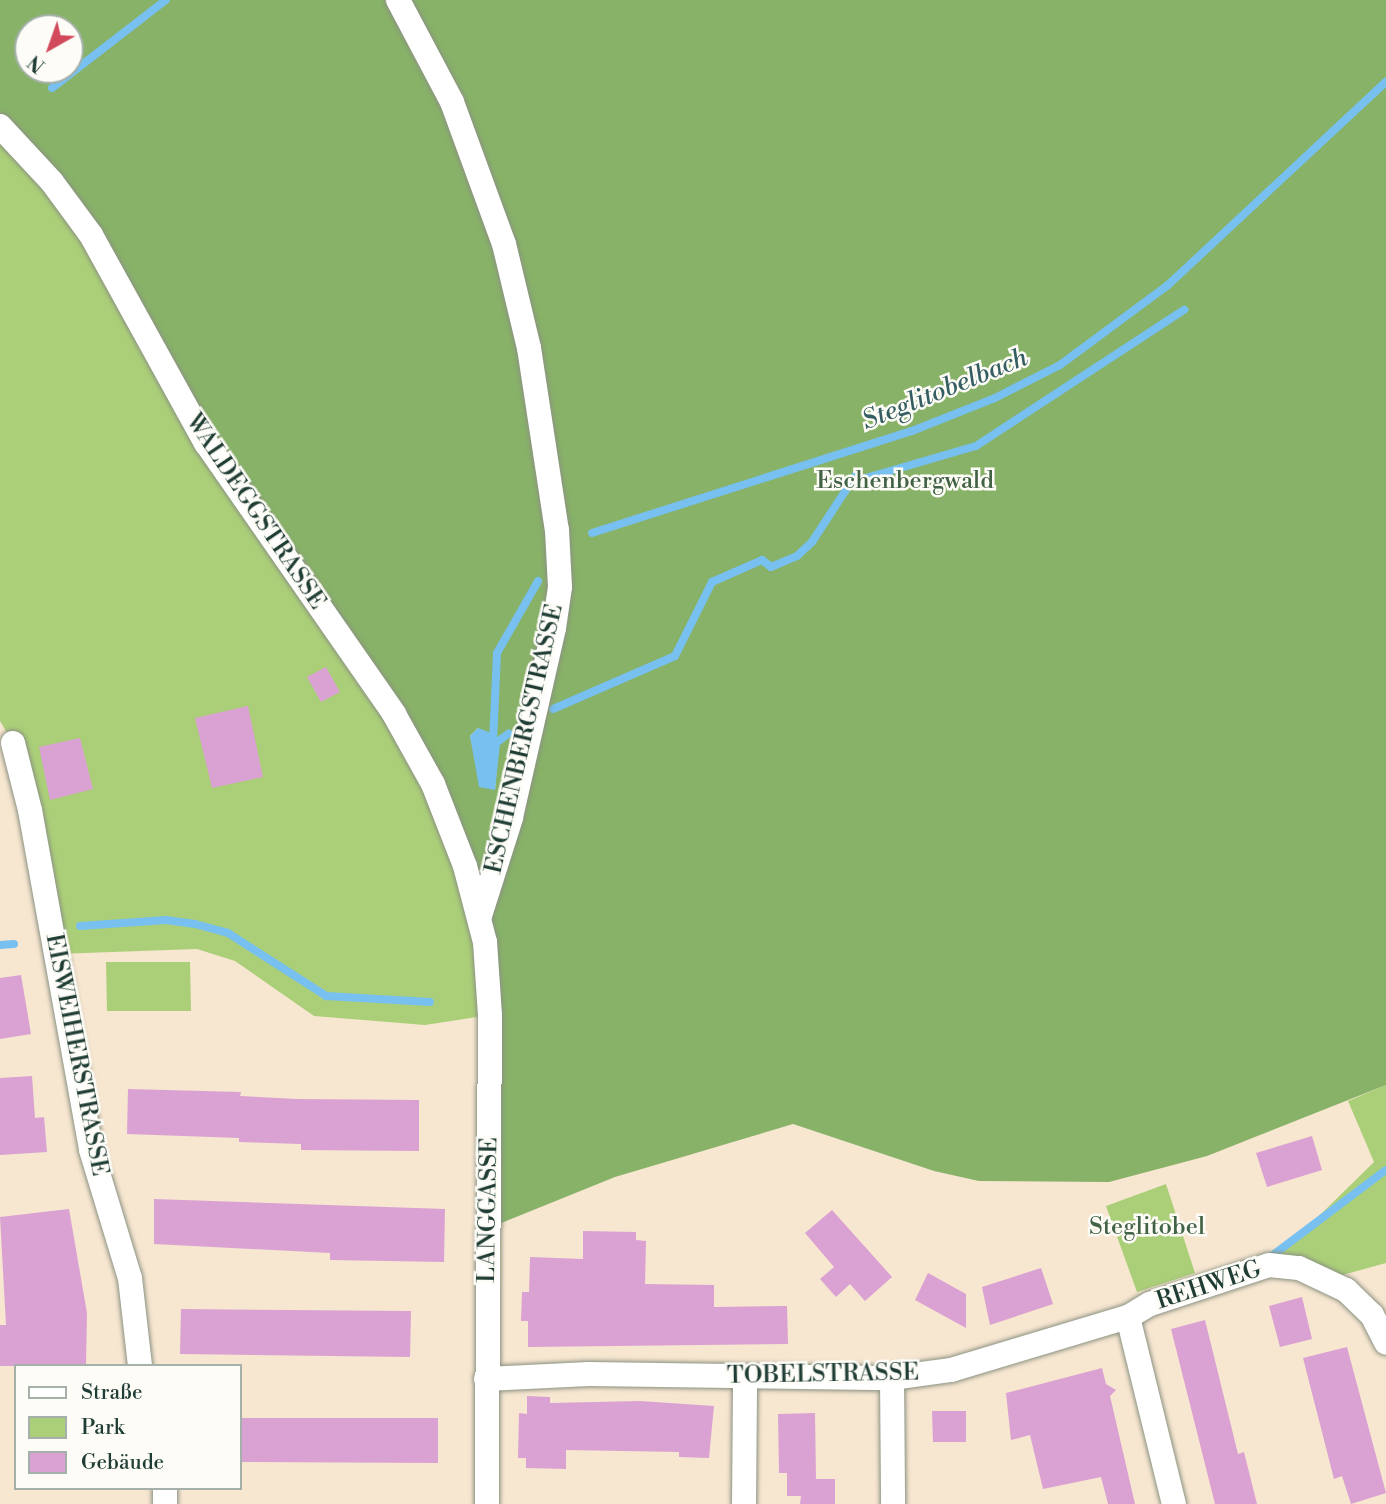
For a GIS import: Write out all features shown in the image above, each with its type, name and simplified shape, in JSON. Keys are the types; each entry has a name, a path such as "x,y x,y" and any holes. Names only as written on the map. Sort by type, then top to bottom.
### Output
{"street":[{"name":"ESCHENBERGSTRASSE","path":"398,0 452,102 504,244 529,348 557,530 560,587 555,628 508,831 480,916"},
{"name":"WALDEGGSTRASSE","path":"0,126 52,182 91,235 206,443 410,739 447,817 480,916"},
{"name":"EISWEIHERSTRASSE","path":"13,743 30,810 91,1150 132,1288 140,1364"},
{"name":"LANGGASSE","path":"480,916 490,1015 487,1504"},
{"name":"REHWEG","path":"1128,1317 1150,1304 1269,1265 1299,1268 1346,1290 1372,1315 1386,1343"},
{"name":"TOBELSTRASSE","path":"486,1379 590,1374 892,1378 951,1370 1128,1317"},
{"path":"1128,1317 1174,1504"},
{"path":"744,1504 745,1378"},
{"path":"892,1378 893,1504"}],"green space":[{"name":"Eschenbergwald","path":"0,0 1386,0 1386,1085 1207,1156 1109,1182 979,1181 934,1171 793,1124 615,1177 489,1228 490,1015 455,838 120,288 0,126","holes":["478,728 499,741 495,790 480,780 470,736"]},
{"path":"0,126 22,148 443,807 490,1015 425,1025 314,1016 235,961 197,949 56,954 13,743 0,721"},
{"path":"106,962 190,962 191,1011 107,1011"},
{"path":"1386,1085 1386,1263 1328,1279 1269,1265 1374,1162 1348,1101"},
{"name":"Steglitobel","path":"1166,1184 1195,1273 1137,1292 1106,1206"}],"water":[{"path":"478,728 494,734 500,743 495,790 479,787 470,736"}],"building":[{"path":"326,667 340,692 321,702 307,677"},
{"path":"248,706 263,777 212,788 195,718"},
{"path":"80,738 93,789 50,800 39,747"},
{"path":"21,975 31,1034 0,1039 0,978"},
{"path":"32,1076 35,1118 44,1117 47,1152 0,1155 0,1078"},
{"path":"128,1089 241,1092 240,1096 297,1099 419,1100 419,1151 301,1150 301,1144 239,1142 239,1138 127,1134"},
{"path":"1312,1136 1322,1170 1267,1187 1256,1153"},
{"path":"154,1199 445,1209 444,1262 330,1260 330,1253 154,1244"},
{"path":"69,1209 87,1313 86,1364 0,1366 0,1325 6,1325 0,1217"},
{"path":"832,1210 892,1277 865,1301 850,1284 836,1297 820,1279 834,1267 805,1233"},
{"path":"583,1231 636,1232 636,1240 646,1241 645,1284 714,1285 714,1307 787,1306 788,1344 528,1347 528,1321 521,1321 522,1292 529,1292 530,1257 583,1259"},
{"path":"1041,1268 1053,1304 990,1325 982,1287"},
{"path":"928,1273 966,1294 966,1328 915,1300"},
{"path":"1302,1297 1312,1339 1280,1347 1269,1306"},
{"path":"181,1309 411,1311 410,1357 180,1354"},
{"path":"1205,1320 1238,1454 1244,1452 1257,1504 1215,1504 1171,1329"},
{"path":"1347,1347 1386,1493 1351,1504 1342,1476 1334,1479 1303,1358"},
{"path":"1102,1368 1106,1384 1116,1390 1110,1396 1135,1504 1108,1504 1101,1477 1043,1489 1030,1435 1011,1440 1006,1393"},
{"path":"527,1396 550,1397 550,1403 640,1401 714,1406 709,1458 679,1457 679,1452 566,1450 566,1469 526,1468 526,1458 518,1458 519,1413 527,1414"},
{"path":"932,1411 966,1411 966,1442 933,1442"},
{"path":"815,1413 816,1479 835,1479 835,1504 800,1504 801,1496 787,1496 787,1473 779,1473 778,1414"},
{"path":"242,1418 438,1418 438,1463 242,1462"}],"waterway":[{"path":"52,88 166,0"},
{"name":"Steglitobelbach","path":"592,533 912,431 995,398 1060,365 1168,285 1386,82"},
{"path":"852,482 976,446 1184,310"},
{"path":"553,709 675,656 712,582 762,560 771,567 797,556 812,542 855,476"},
{"name":"Steglitobelbach","path":"493,742 497,653 538,581"},
{"path":"492,746 509,733"},
{"path":"80,926 166,920 195,924 228,933 326,996 430,1002"},
{"path":"0,945 14,944"},
{"path":"1273,1255 1386,1170"}]}
